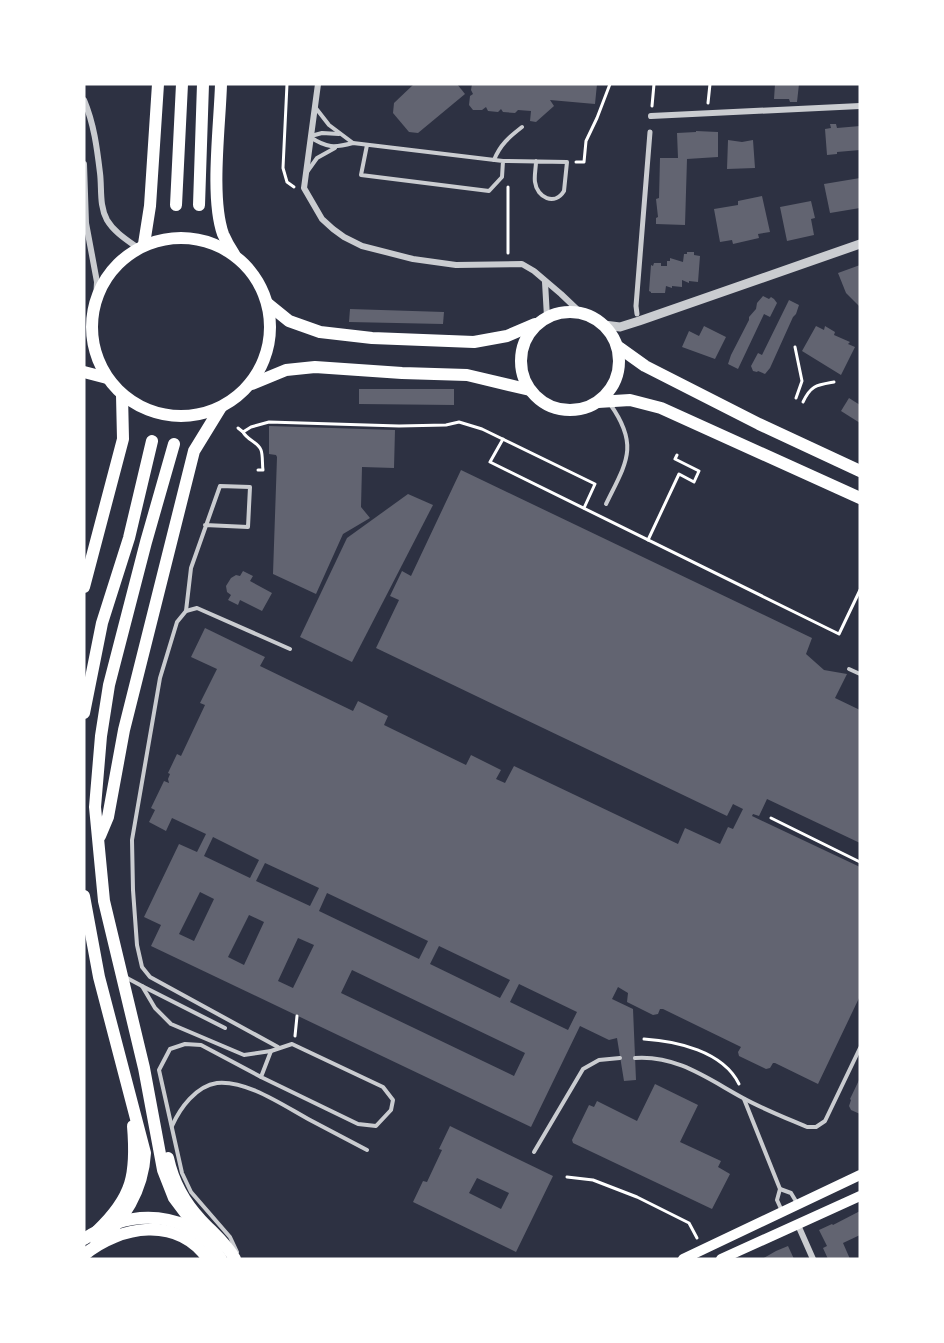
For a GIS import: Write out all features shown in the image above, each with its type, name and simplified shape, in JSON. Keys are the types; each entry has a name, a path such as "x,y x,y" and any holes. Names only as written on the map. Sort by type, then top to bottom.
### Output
{"main road":[{"path":"141,246 148,222 158,84"},
{"path":"176,205 182,84"},
{"path":"199,205 203,84"},
{"path":"91,319 94,343 107,378 122,395 154,412 173,417 197,414 221,406 237,397 252,384 261,370 271,326 268,304 259,285 234,254 223,235 219,218 217,186 221,84"},
{"path":"84,330 91,319 103,283 114,267 141,246 172,237 191,238 212,242 234,254"},
{"path":"268,304 289,321 320,332 372,338 474,342 507,336 567,312 581,313 604,325 617,346 619,358 617,374 603,402"},
{"path":"543,320 528,335 521,352 520,364 524,380 540,401 552,407 571,411 603,402 630,400 661,408 860,498"},
{"path":"617,346 645,366 759,424 860,471"},
{"path":"252,384 286,370 315,367 467,375 530,390"},
{"path":"84,372 107,378"},
{"path":"84,587 123,439 122,395"},
{"path":"100,837 108,817 124,730 194,451 221,406"},
{"path":"84,713 102,623 129,538 152,441"},
{"path":"174,444 143,552 109,685 101,736 96,798 104,901 144,1068 165,1179 181,1209 229,1249 237,1259"},
{"path":"84,896 99,977 130,1101 144,1144 145,1160 136,1194 118,1222 88,1241"},
{"path":"88,1241 117,1210 127,1193 133,1176 136,1157 130,1101"},
{"path":"683,1259 860,1174"},
{"path":"721,1259 860,1196"},
{"path":"88,1241 118,1222 138,1218 164,1218 207,1233 221,1259"},
{"path":"88,1241 138,1229 156,1229 183,1237 198,1247 208,1259"}],"street":[{"path":"318,84 304,188 322,219 344,237 362,246 390,255 456,265 522,264 534,271 581,313"},
{"path":"84,100 93,121 101,202 107,219 120,235 141,246"},
{"path":"651,116 860,106"},
{"path":"637,314 650,132"},
{"path":"84,164 86,223 97,282 96,301"},
{"path":"604,325 620,327 656,316 860,244"},
{"path":"543,320 545,282"},
{"path":"798,1225 813,1259"}],"lane":[{"path":"314,106 329,125 353,143"},
{"path":"494,160 507,138 522,127"},
{"path":"310,137 322,133 340,134"},
{"path":"310,137 323,145 336,147"},
{"path":"305,175 317,158 336,147 353,143 503,161 567,162 562,195 552,200 545,198 538,190 535,182 536,162"},
{"path":"367,145 361,176 489,191 502,177 503,161"},
{"path":"603,402 620,418 628,439 622,471 606,504"},
{"path":"205,525 248,527 250,487 220,486 205,525 191,568 186,611 177,622 160,678 132,840 137,945 142,967 150,977 278,1047"},
{"path":"186,611 197,608 290,649"},
{"path":"849,669 860,674"},
{"path":"121,975 225,1028"},
{"path":"142,986 155,1008 171,1024 244,1055 271,1051 292,1044 383,1087 393,1100 391,1110 376,1126 358,1124 201,1045 185,1044 170,1049 159,1070 178,1162 186,1183 198,1201 230,1237 237,1259"},
{"path":"635,1058 662,1059 677,1063 694,1070 744,1099 807,1128 816,1127 825,1121 860,1048"},
{"path":"261,1077 271,1051"},
{"path":"534,1152 583,1070 599,1060 620,1058"},
{"path":"171,1126 176,1114 203,1088 215,1083 234,1083 281,1103 367,1150"},
{"path":"744,1099 780,1190 777,1200 782,1211"},
{"path":"780,1190 791,1193 798,1204"}],"path":[{"path":"287,84 283,168 287,182 295,188"},
{"path":"567,162 584,162 586,141 610,84"},
{"path":"652,107 654,84"},
{"path":"707,114 710,84"},
{"path":"502,177 508,185 508,253"},
{"path":"795,347 802,381 796,398"},
{"path":"803,402 810,390 816,386 834,382"},
{"path":"243,432 269,422 399,426 446,425 459,422 482,429 595,484 584,508"},
{"path":"238,428 261,450 262,470 258,470"},
{"path":"503,439 490,462 838,634 860,590"},
{"path":"648,540 679,474 694,482 699,471 675,459 677,455"},
{"path":"771,818 860,862"},
{"path":"644,1039 659,1040 704,1052 727,1068 737,1080 744,1099"},
{"path":"567,1176 593,1180 637,1197 688,1224 697,1238"}],"building":[{"path":"414,84 457,84 465,94 418,133 409,132 393,113 394,103"},
{"path":"472,84 597,84 595,104 550,100 554,106 536,122 530,121 531,111 518,110 515,113 503,112 501,109 498,112 488,111 486,107 482,110 473,110 469,105 470,96 473,94"},
{"path":"775,84 799,84 797,102 790,102 789,99 774,99"},
{"path":"830,124 836,124 837,128 860,126 860,150 827,155 825,129 831,128"},
{"path":"718,132 718,157 687,159 685,225 656,224 660,158 678,158 677,133"},
{"path":"728,140 742,142 753,140 755,168 727,169"},
{"path":"860,178 860,208 830,213 824,184"},
{"path":"762,196 770,232 758,234 759,238 733,244 732,240 720,242 714,209 738,205 738,201"},
{"path":"811,201 815,218 811,219 814,235 787,241 780,207"},
{"path":"694,252 694,255 700,256 698,282 689,281 689,283 682,280 682,287 666,286 665,293 651,293 649,291 651,265 661,263 661,266 667,266 670,258 683,262 684,254"},
{"path":"860,265 860,307 846,293 838,273"},
{"path":"763,296 769,299 771,297 777,303 770,317 764,314 738,369 728,364 731,355 749,317"},
{"path":"789,300 799,305 770,368 765,374 753,371 751,366 758,353 762,355"},
{"path":"350,309 444,312 443,324 349,322"},
{"path":"704,326 726,337 715,359 682,347 689,331 699,336"},
{"path":"816,326 824,330 825,326 835,332 834,335 850,342 848,344 855,347 841,375 802,351"},
{"path":"359,389 454,389 454,405 359,404"},
{"path":"849,398 860,405 860,423 841,411"},
{"path":"269,426 395,430 394,468 362,467 361,507 370,518 343,534 316,594 273,574 277,457 269,454"},
{"path":"461,470 812,638 806,654 824,670 847,674 835,698 860,710 860,843 767,799 759,816 753,814 752,816 860,867 860,996 818,1084 775,1063 766,1069 739,1056 738,1052 741,1047 663,1009 653,1015 627,1002 628,993 618,987 612,999 633,1009 636,1080 624,1081 617,1038 609,1040 580,1026 531,1127 151,946 161,925 144,917 179,844 197,852 206,834 172,818 166,831 149,822 155,810 151,808 164,781 169,783 170,774 168,773 177,754 181,756 205,705 200,703 217,669 191,657 205,628 265,657 260,666 353,711 358,701 388,716 384,725 466,765 471,755 501,770 496,779 505,783 514,766 678,844 685,828 720,844 728,827 733,829 743,809 733,804 727,816 376,648 399,600 390,596 402,571 411,576","holes":["213,837 259,860 250,878 204,856","265,863 319,888 310,906 256,881","200,892 214,899 194,941 179,934","327,893 428,941 419,959 319,911","249,915 264,922 244,965 228,957","298,938 314,945 293,988 278,981","439,946 510,980 500,998 430,964","352,970 525,1053 514,1076 341,993","519,984 577,1012 568,1030 510,1002"]},
{"path":"408,494 433,505 352,662 300,637 347,538"},
{"path":"243,571 253,576 250,581 272,593 262,611 240,600 238,605 228,600 231,595 227,592 226,586 231,578 236,575 240,576"},
{"path":"860,1078 860,1114 851,1110 849,1106"},
{"path":"655,1084 698,1105 680,1142 721,1161 718,1167 730,1174 712,1209 573,1143 572,1140 589,1105 594,1107 597,1101 637,1121"},
{"path":"450,1126 553,1176 516,1252 413,1202 423,1181 427,1182 442,1150 439,1149","holes":["477,1178 509,1193 501,1209 469,1193"]},
{"path":"860,1211 860,1235 843,1243 850,1259 828,1259 823,1248 827,1246 819,1230"},
{"path":"788,1246 794,1259 762,1259 776,1251"}]}
